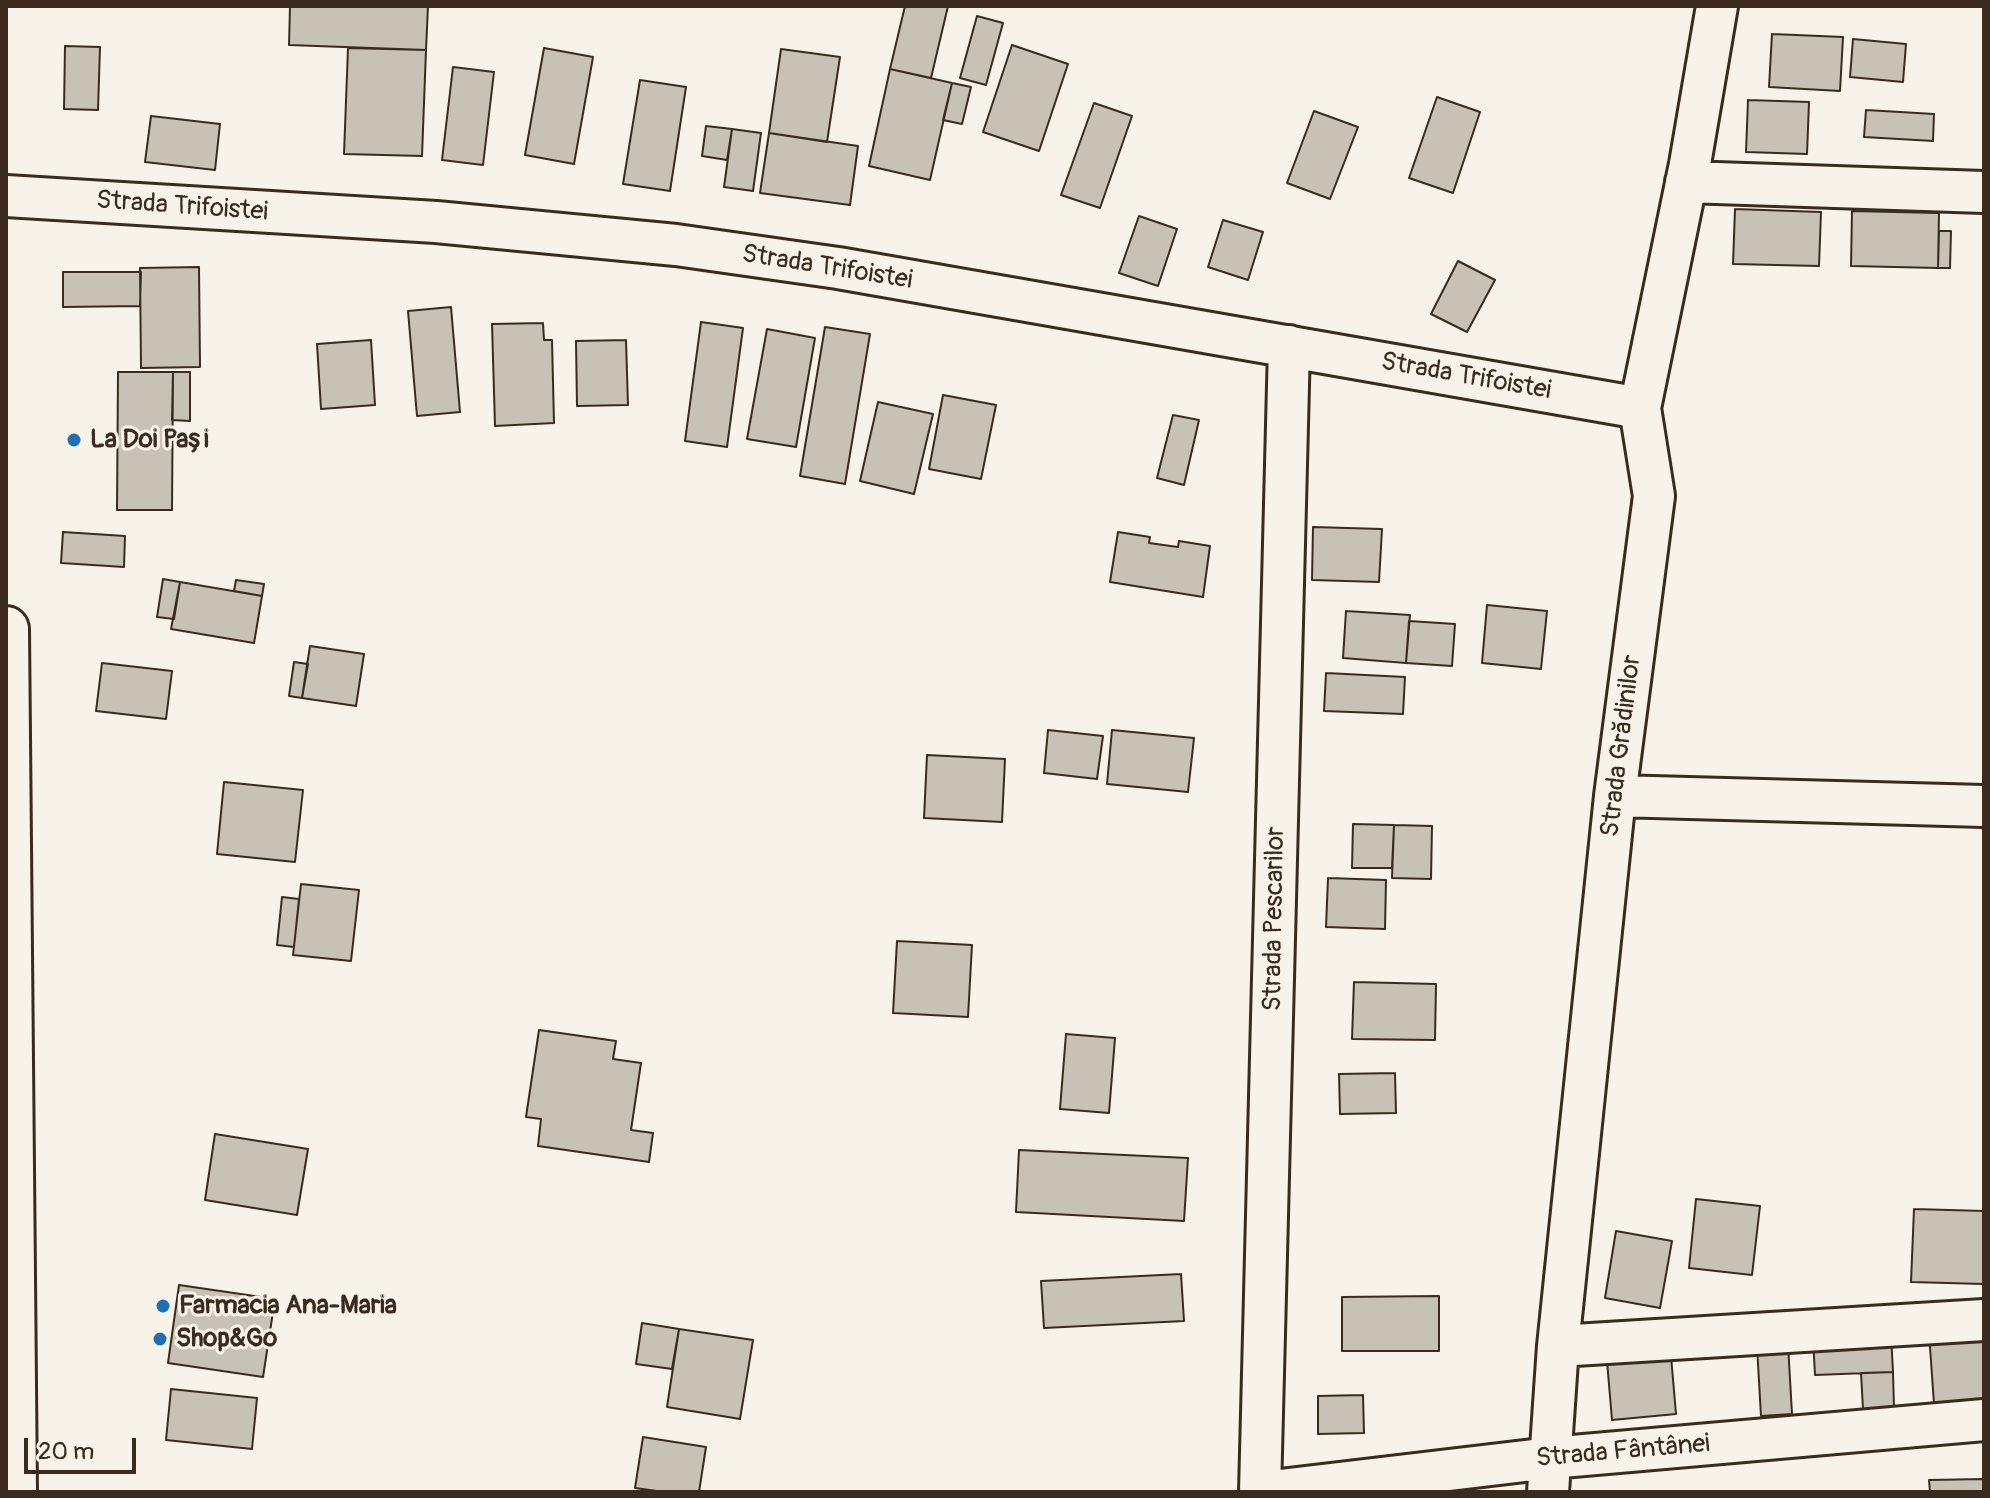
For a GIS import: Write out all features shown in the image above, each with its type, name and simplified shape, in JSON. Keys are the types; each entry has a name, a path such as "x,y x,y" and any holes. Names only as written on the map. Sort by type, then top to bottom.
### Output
{"main road":[{"path":"6,629 14,1492"}],"street":[{"name":"Strada Grădinilor","path":"1549,1475 1558,1346 1615,796 1654,496 1640,408 1686,182 1717,6"},
{"path":"1686,182 1984,192"},
{"name":"Strada Trifoistei","path":"6,196 436,222 676,245 838,268 1640,408"},
{"name":"Strada Pescarilor","path":"1262,1492 1289,346"},
{"path":"1615,796 1984,806"},
{"path":"1558,1346 1984,1320"},
{"name":"Strada Fântânei","path":"1262,1492 1549,1475 1984,1420"}],"building":[{"path":"290,6 428,6 426,50 289,45"},
{"path":"905,6 948,6 931,78 890,69"},
{"path":"977,16 1003,23 986,85 960,78"},
{"path":"1772,34 1843,37 1840,91 1769,87"},
{"path":"1853,39 1906,44 1903,82 1850,77"},
{"path":"1012,45 1068,64 1039,151 983,132"},
{"path":"65,46 100,47 98,110 64,109"},
{"path":"348,48 426,50 422,156 344,154"},
{"path":"544,48 593,57 574,164 525,155"},
{"path":"781,49 840,57 827,142 769,133"},
{"path":"453,67 494,72 483,165 442,160"},
{"path":"890,69 952,83 930,180 869,166"},
{"path":"640,80 686,87 670,191 623,184"},
{"path":"952,83 971,87 962,124 943,120"},
{"path":"1437,97 1480,112 1453,193 1409,178"},
{"path":"1748,100 1809,102 1807,154 1746,152"},
{"path":"1094,103 1132,116 1100,208 1061,195"},
{"path":"1866,110 1934,114 1933,141 1864,137"},
{"path":"1314,111 1358,127 1330,199 1287,183"},
{"path":"151,116 220,124 215,170 145,162"},
{"path":"706,126 732,129 727,160 702,156"},
{"path":"732,129 761,133 753,191 724,187"},
{"path":"769,133 858,146 850,205 760,193"},
{"path":"1735,209 1821,212 1819,266 1733,264"},
{"path":"1852,211 1939,213 1938,268 1851,266"},
{"path":"1139,216 1177,229 1158,286 1119,273"},
{"path":"1223,220 1263,232 1248,280 1208,267"},
{"path":"1939,231 1951,231 1950,268 1938,268"},
{"path":"1458,261 1495,280 1467,332 1431,314"},
{"path":"199,267 200,367 141,368 140,268"},
{"path":"63,272 141,272 140,306 63,307"},
{"path":"451,307 460,412 417,416 408,311"},
{"path":"701,322 743,328 727,447 685,441"},
{"path":"543,323 544,340 552,340 554,423 495,426 492,324"},
{"path":"825,327 870,334 845,484 800,476"},
{"path":"767,329 815,338 796,447 747,439"},
{"path":"371,340 375,405 321,409 317,344"},
{"path":"626,340 628,405 577,406 576,341"},
{"path":"118,372 173,372 172,510 117,510"},
{"path":"173,372 190,372 190,421 172,420"},
{"path":"943,395 996,405 981,479 929,469"},
{"path":"878,402 933,414 914,494 860,481"},
{"path":"1173,415 1199,420 1184,485 1157,478"},
{"path":"1313,527 1382,529 1379,582 1312,580"},
{"path":"63,532 125,536 124,567 61,563"},
{"path":"1118,532 1150,537 1149,543 1178,547 1179,541 1210,546 1203,597 1110,582"},
{"path":"163,579 180,582 174,619 157,617"},
{"path":"236,580 264,584 262,596 234,591"},
{"path":"180,582 262,596 254,643 171,629"},
{"path":"1487,605 1547,611 1541,669 1482,663"},
{"path":"1346,611 1410,615 1406,663 1343,658"},
{"path":"1409,621 1455,624 1452,666 1406,663"},
{"path":"310,646 364,654 356,706 302,698"},
{"path":"294,662 308,664 302,698 289,696"},
{"path":"102,663 172,671 166,719 96,711"},
{"path":"1326,673 1405,677 1403,714 1324,711"},
{"path":"1048,730 1103,736 1097,779 1044,773"},
{"path":"1112,730 1194,738 1188,792 1107,784"},
{"path":"927,755 1005,759 1002,822 924,818"},
{"path":"224,782 303,790 295,862 217,854"},
{"path":"1353,824 1394,825 1392,868 1352,868"},
{"path":"1394,825 1432,826 1431,879 1392,878"},
{"path":"1328,878 1386,880 1385,929 1326,927"},
{"path":"301,884 359,890 351,961 293,955"},
{"path":"282,897 299,899 294,947 277,945"},
{"path":"897,941 972,945 968,1017 893,1013"},
{"path":"1354,982 1436,984 1435,1040 1352,1039"},
{"path":"539,1030 616,1041 613,1059 641,1063 631,1130 653,1133 649,1162 538,1146 541,1119 526,1117"},
{"path":"1066,1034 1115,1038 1109,1113 1060,1109"},
{"path":"1395,1073 1396,1113 1340,1114 1339,1074"},
{"path":"215,1134 308,1149 297,1215 205,1200"},
{"path":"1019,1150 1188,1158 1184,1221 1016,1212"},
{"path":"1696,1199 1760,1206 1752,1275 1689,1268"},
{"path":"1914,1209 1984,1211 1983,1284 1911,1282"},
{"path":"1616,1231 1672,1241 1660,1308 1605,1298"},
{"path":"1181,1274 1184,1321 1044,1328 1041,1281"},
{"path":"179,1285 275,1299 263,1377 168,1363"},
{"path":"1439,1296 1439,1351 1342,1351 1342,1297"},
{"path":"642,1323 679,1329 672,1369 636,1364"},
{"path":"679,1329 753,1340 740,1419 667,1407"},
{"path":"1984,1329 1984,1401 1934,1404 1929,1333"},
{"path":"1891,1334 1893,1372 1815,1375 1813,1338"},
{"path":"1788,1344 1792,1414 1761,1416 1757,1346"},
{"path":"1671,1356 1676,1414 1612,1420 1607,1361"},
{"path":"1893,1372 1894,1408 1863,1409 1861,1373"},
{"path":"171,1389 257,1398 252,1449 166,1440"},
{"path":"1363,1395 1364,1433 1318,1434 1318,1396"},
{"path":"643,1437 706,1447 699,1492 635,1488"},
{"path":"1984,1479 1984,1492 1930,1492 1929,1480"}],"place":[{"name":"La Doi Pași","path":"74,440"},
{"name":"Farmacia Ana-Maria","path":"163,1306"},
{"name":"Shop&Go","path":"160,1339"}]}
